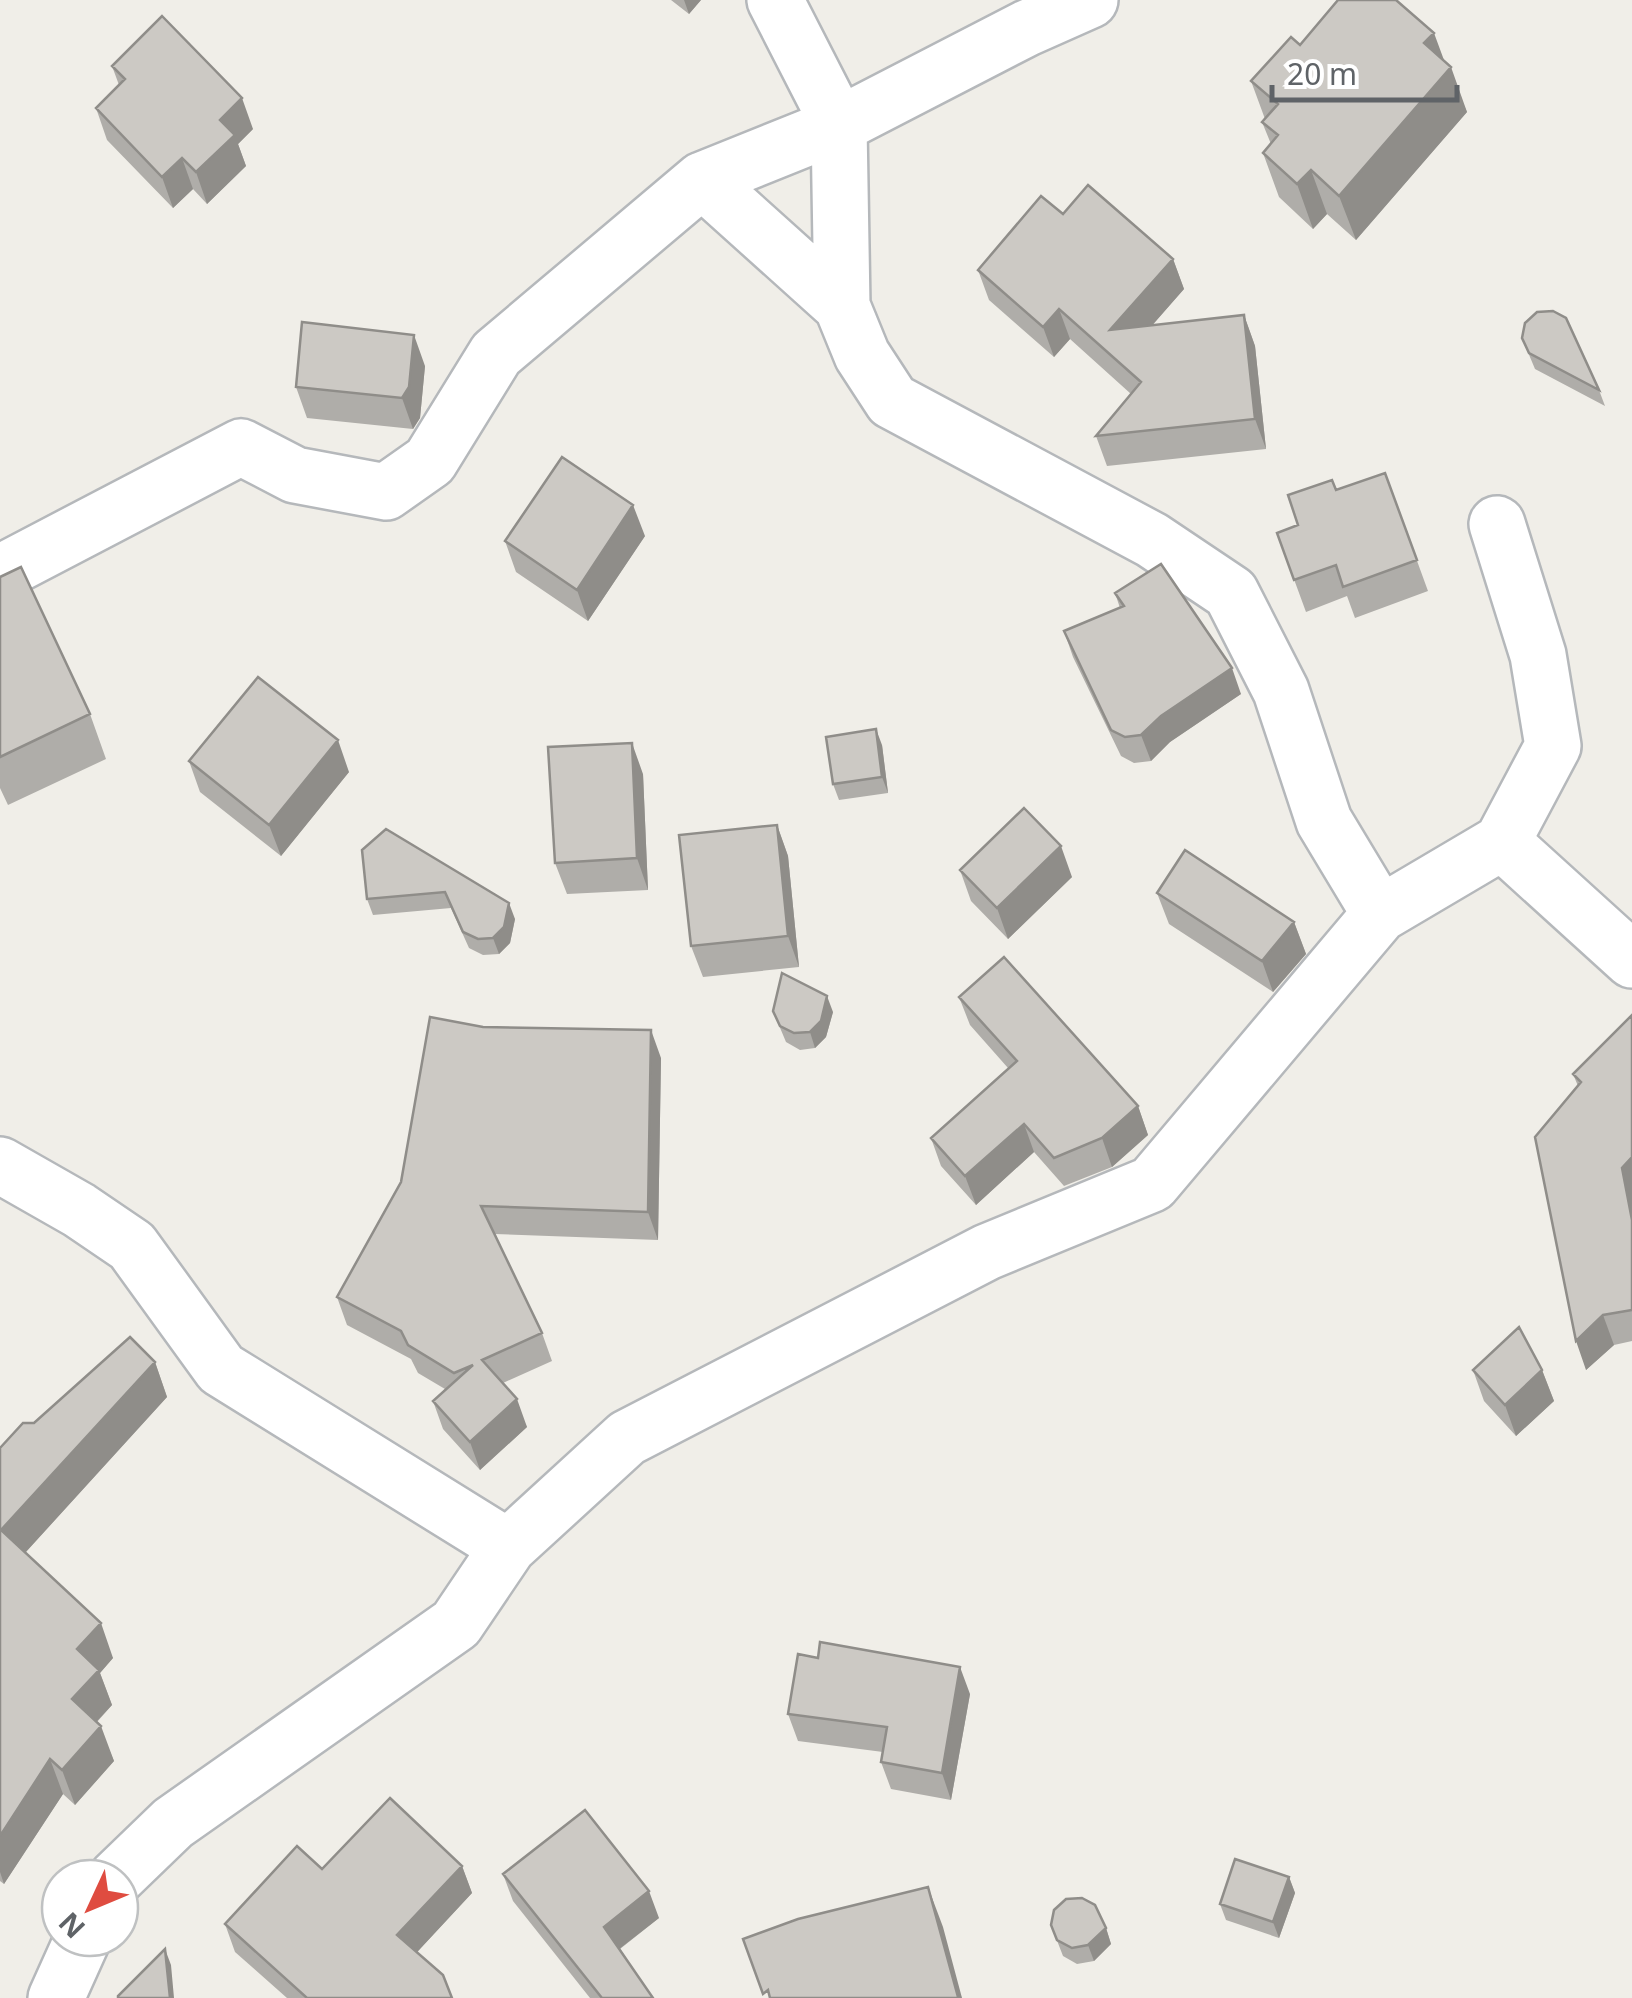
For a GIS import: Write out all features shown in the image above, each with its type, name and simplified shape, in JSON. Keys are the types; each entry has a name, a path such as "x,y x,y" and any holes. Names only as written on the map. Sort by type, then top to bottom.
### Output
{"street":[{"path":"775,0 839,125 842,306 862,355 892,401 1152,540 1231,593 1281,691 1324,821 1380,914"},
{"path":"0,573 241,447 295,474 386,492 430,460 496,354 702,180 839,125 1027,28 1090,0"},
{"path":"702,180 842,306"},
{"path":"137,1858 173,1824 456,1624 508,1548 627,1438 987,1252 1152,1184 1380,914 1502,842 1553,746 1538,655 1497,524"},
{"path":"1502,842 1632,960"},
{"path":"0,1166 79,1210 132,1246 221,1368 508,1548"},
{"path":"56,1998 74,1958"}],"building":[{"path":"1338,0 1396,0 1434,33 1424,43 1451,67 1339,196 1311,170 1297,184 1263,153 1278,135 1262,122 1278,104 1251,81 1291,37 1300,45"},
{"path":"162,16 242,98 220,120 235,135 196,172 182,158 162,177 96,108 125,79 112,66"},
{"path":"1088,185 1173,259 1110,330 1244,315 1255,419 1096,436 1141,382 1059,309 1043,327 978,270 1041,196 1063,214"},
{"path":"1553,311 1566,318 1599,390 1529,353 1522,338 1525,323 1537,312"},
{"path":"302,322 414,335 409,387 402,398 296,387"},
{"path":"562,457 633,505 577,590 505,541"},
{"path":"1385,473 1417,560 1343,587 1336,565 1294,580 1277,533 1298,525 1288,495 1332,480 1336,490"},
{"path":"1161,564 1232,668 1161,716 1141,735 1125,737 1111,730 1064,631 1124,606 1115,593"},
{"path":"21,567 90,714 0,757 0,577"},
{"path":"258,677 338,740 269,825 189,761"},
{"path":"876,729 882,777 833,784 826,737"},
{"path":"632,743 637,858 555,863 548,747"},
{"path":"1024,808 1061,846 997,908 960,870"},
{"path":"777,825 788,936 691,946 679,835"},
{"path":"386,829 509,903 504,927 493,938 478,939 463,932 445,892 367,899 362,850"},
{"path":"1185,850 1294,922 1262,961 1157,893"},
{"path":"1004,957 1138,1106 1102,1138 1054,1158 1024,1124 965,1176 931,1138 1017,1061 959,997"},
{"path":"782,973 827,996 821,1021 810,1032 794,1033 780,1026 773,1011"},
{"path":"1632,1015 1632,1157 1622,1168 1632,1220 1632,1310 1603,1315 1576,1341 1535,1137 1581,1082 1573,1074"},
{"path":"430,1017 483,1027 651,1030 648,1212 481,1206 542,1333 482,1360 517,1399 470,1442 433,1401 473,1365 454,1373 408,1345 401,1331 337,1297 401,1182"},
{"path":"1519,1327 1542,1370 1505,1405 1473,1370"},
{"path":"130,1337 155,1362 1,1530 101,1623 77,1649 99,1670 72,1699 101,1726 62,1770 50,1759 0,1836 0,1448 23,1423 34,1423"},
{"path":"820,1642 960,1667 942,1773 881,1762 887,1727 788,1714 798,1654 818,1658"},
{"path":"390,1798 462,1866 397,1935 443,1975 452,1998 307,1998 225,1924 297,1846 322,1869"},
{"path":"585,1810 649,1891 604,1927 653,1998 602,1998 503,1874"},
{"path":"1235,1859 1289,1877 1273,1922 1220,1904"},
{"path":"928,1887 961,1998 770,1998 768,1990 763,1994 743,1939 798,1919"},
{"path":"1082,1898 1095,1905 1106,1928 1088,1945 1072,1948 1057,1940 1051,1925 1054,1910 1066,1899"},
{"path":"165,1949 170,1998 118,1998 118,1996"}]}
